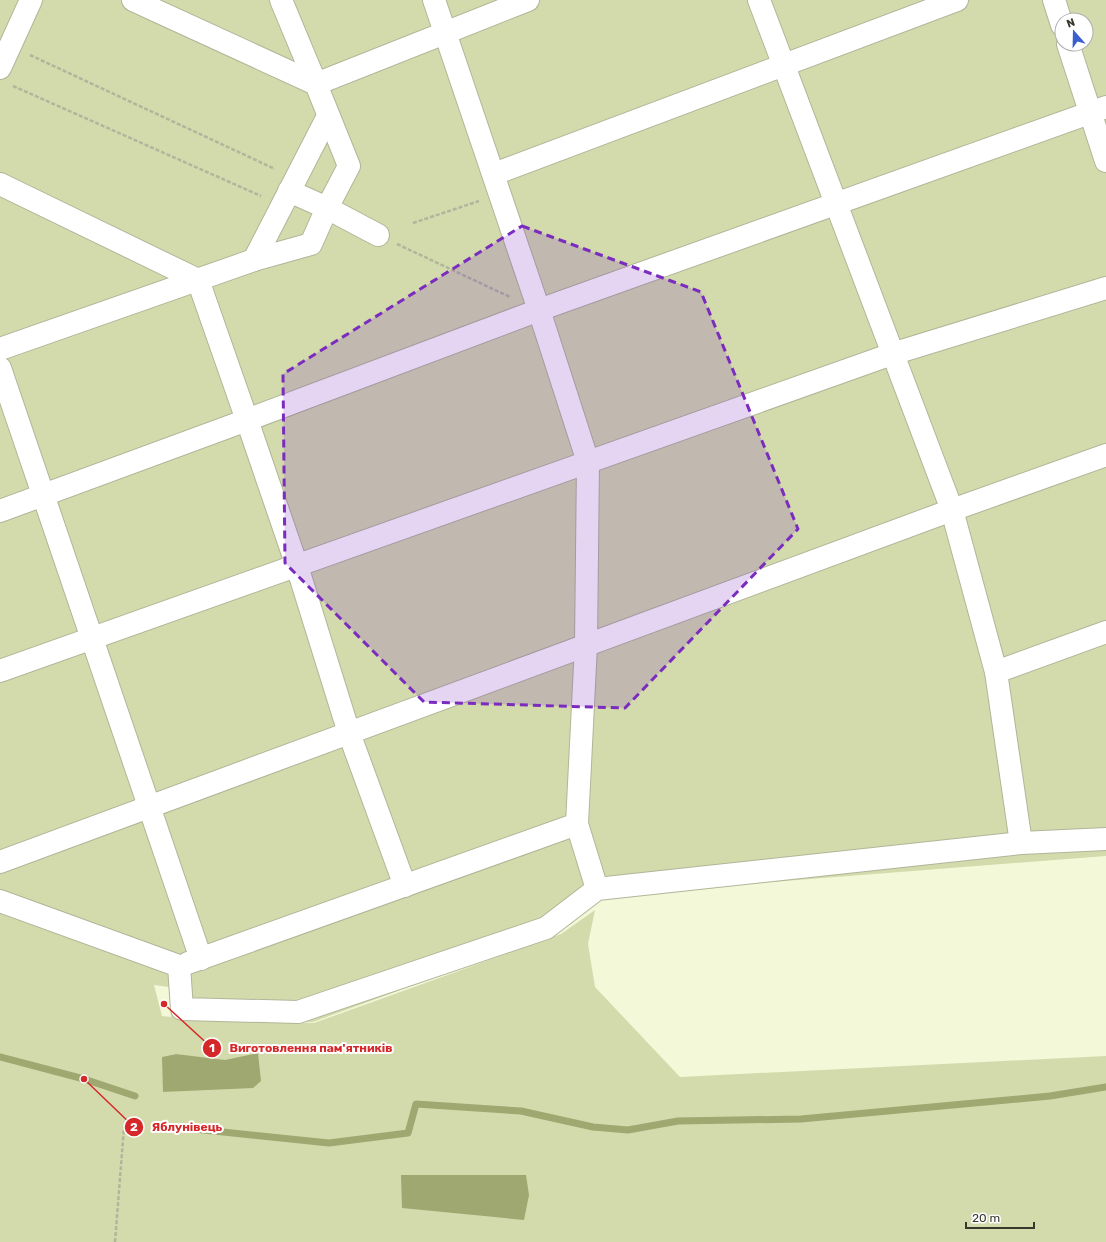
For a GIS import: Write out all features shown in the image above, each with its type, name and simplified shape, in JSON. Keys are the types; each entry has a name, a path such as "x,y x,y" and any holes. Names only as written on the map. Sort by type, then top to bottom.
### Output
{"lane":[{"path":"4,76 10,46 31,0"},
{"path":"133,0 316,84 528,0"},
{"path":"0,349 254,260 311,244 327,208 349,166 281,0"},
{"path":"434,0 447,32 588,462 586,645 577,824 597,889"},
{"path":"759,0 952,510 996,672 1021,843"},
{"path":"497,184 784,65 957,0"},
{"path":"1054,0 1058,12"},
{"path":"1072,52 1098,110 1106,161"},
{"path":"0,511 44,496 539,310 1098,110"},
{"path":"254,260 328,116"},
{"path":"0,184 198,280 297,566 349,733 404,886"},
{"path":"289,192 327,208 378,236"},
{"path":"0,671 892,354 1106,288"},
{"path":"0,368 201,959"},
{"path":"0,862 952,510 1106,455"},
{"path":"996,672 1106,632"},
{"path":"0,901 179,966 577,824"},
{"path":"179,966 182,1009 298,1012 546,928 597,889 1021,843 1106,839"}],"path":[{"path":"10,46 289,192"},
{"path":"4,76 289,192"},
{"path":"414,223 497,184"},
{"path":"378,236 539,310"},
{"path":"115,1242 124,1127"}],"highlighted area":[{"path":"522,226 701,292 798,529 625,708 424,702 285,563 283,374"}],"shaded area":[{"path":"0,0 1106,0 1106,856 606,895 559,932 313,1022 271,1021 314,1023 561,934 595,910 588,944 595,987 680,1077 1106,1056 1106,1242 0,1242","holes":["154,985 169,987 171,1017 162,1016","176,1054 225,1061 207,1089 163,1092 163,1057"]},
{"path":"258,1053 261,1081 253,1088 163,1092 162,1057 176,1054 225,1060"},
{"path":"401,1175 526,1175 529,1195 524,1220 402,1208"}],"waterway":[{"path":"0,1057 84,1079 135,1096"},
{"path":"185,1128 329,1143 408,1133 416,1104 521,1111 593,1127 628,1130 678,1121 801,1119 1050,1096 1106,1087"}],"place":[{"name":"Виготовлення пам'ятників","path":"164,1004"},
{"name":"Яблунівець","path":"84,1079"}]}
